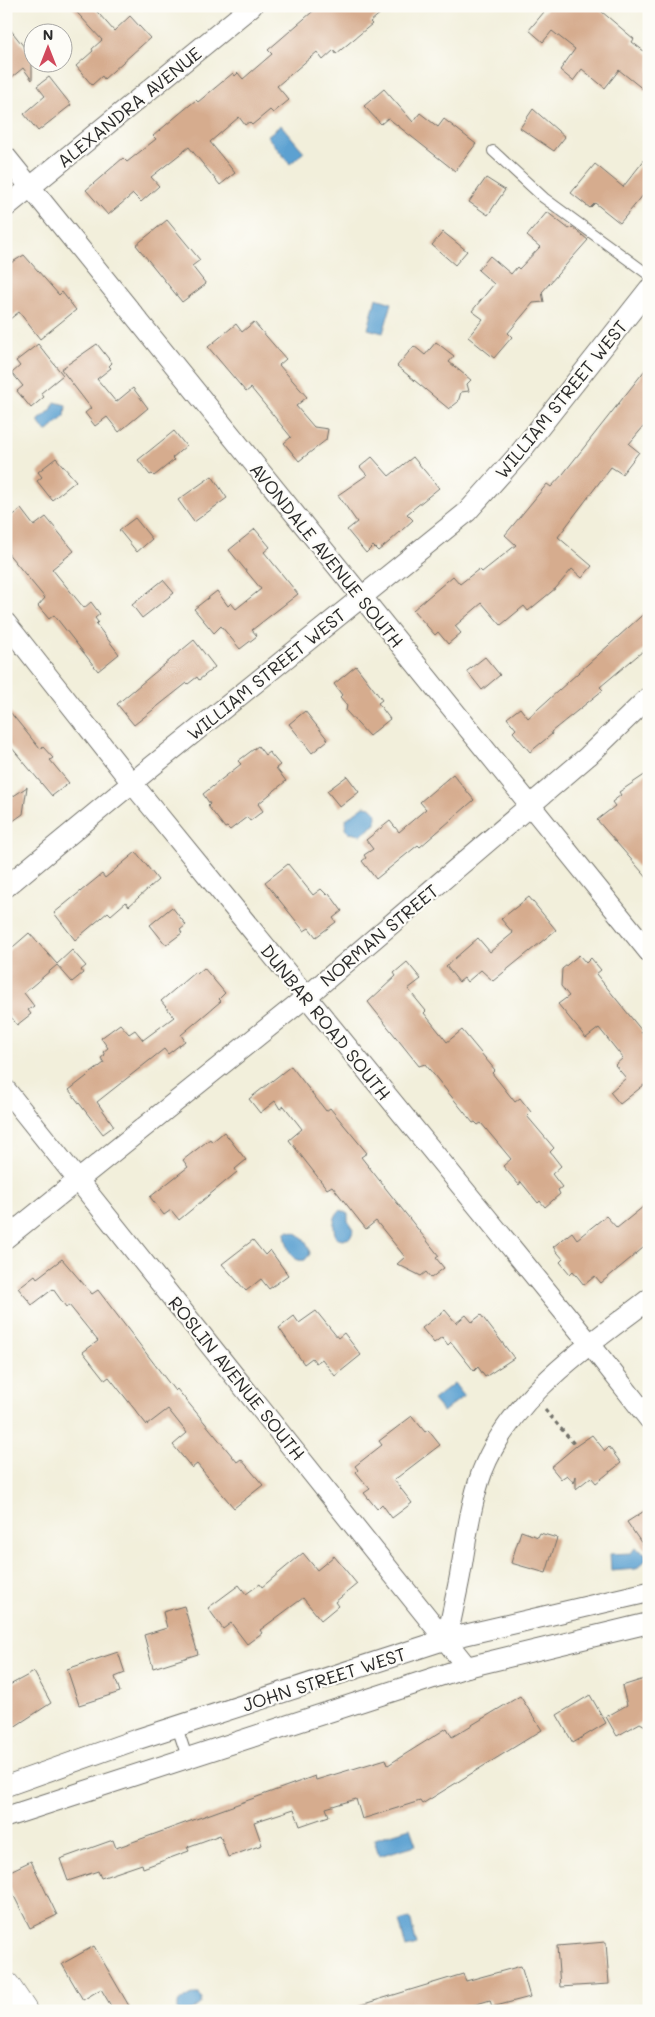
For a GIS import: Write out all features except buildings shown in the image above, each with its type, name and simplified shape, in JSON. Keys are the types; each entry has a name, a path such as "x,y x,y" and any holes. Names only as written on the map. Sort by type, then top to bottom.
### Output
{"main road":[{"path":"6,1986 23,2011"}],"street":[{"name":"ALEXANDRA AVENUE","path":"6,207 252,6"},
{"name":"AVONDALE AVENUE SOUTH","path":"6,157 649,952"},
{"name":"WILLIAM STREET WEST","path":"6,887 360,597 467,512 518,455 649,289"},
{"name":"DUNBAR ROAD SOUTH","path":"6,622 132,783 590,1344 649,1419"},
{"name":"NORMAN STREET","path":"6,1238 306,997 588,756 649,697"},
{"name":"ROSLIN AVENUE SOUTH","path":"6,1090 447,1639 467,1667"},
{"path":"447,1639 460,1578 470,1511 483,1471 499,1440 540,1386 590,1344 649,1299"},
{"name":"JOHN STREET WEST","path":"6,1786 177,1727 447,1639 649,1592"},
{"name":"JOHN STREET WEST","path":"6,1817 467,1667 649,1623"}],"lane":[{"path":"494,152 544,198 649,275"},
{"path":"177,1727 188,1757"}],"path":[{"path":"532,1395 576,1446"}],"water":[{"path":"281,125 304,152 290,164 267,136"},
{"path":"376,298 392,303 383,333 368,329"},
{"path":"55,402 66,405 65,416 48,431 45,431 39,420 51,410"},
{"path":"364,806 371,807 376,812 376,824 361,835 349,833 345,829 346,819"},
{"path":"341,1210 348,1214 348,1221 354,1230 350,1238 342,1240 336,1238 334,1227 336,1215"},
{"path":"287,1231 300,1235 306,1241 310,1254 305,1260 296,1259 290,1252 285,1233"},
{"path":"454,1383 464,1396 443,1412 433,1400"},
{"path":"635,1548 645,1553 646,1560 636,1569 611,1571 610,1554 631,1553"},
{"path":"410,1828 416,1845 379,1856 374,1839"},
{"path":"410,1918 417,1945 406,1948 399,1921"},
{"path":"194,1994 199,1994 202,1999 201,2004 192,2011 178,2011 178,2003"}]}
